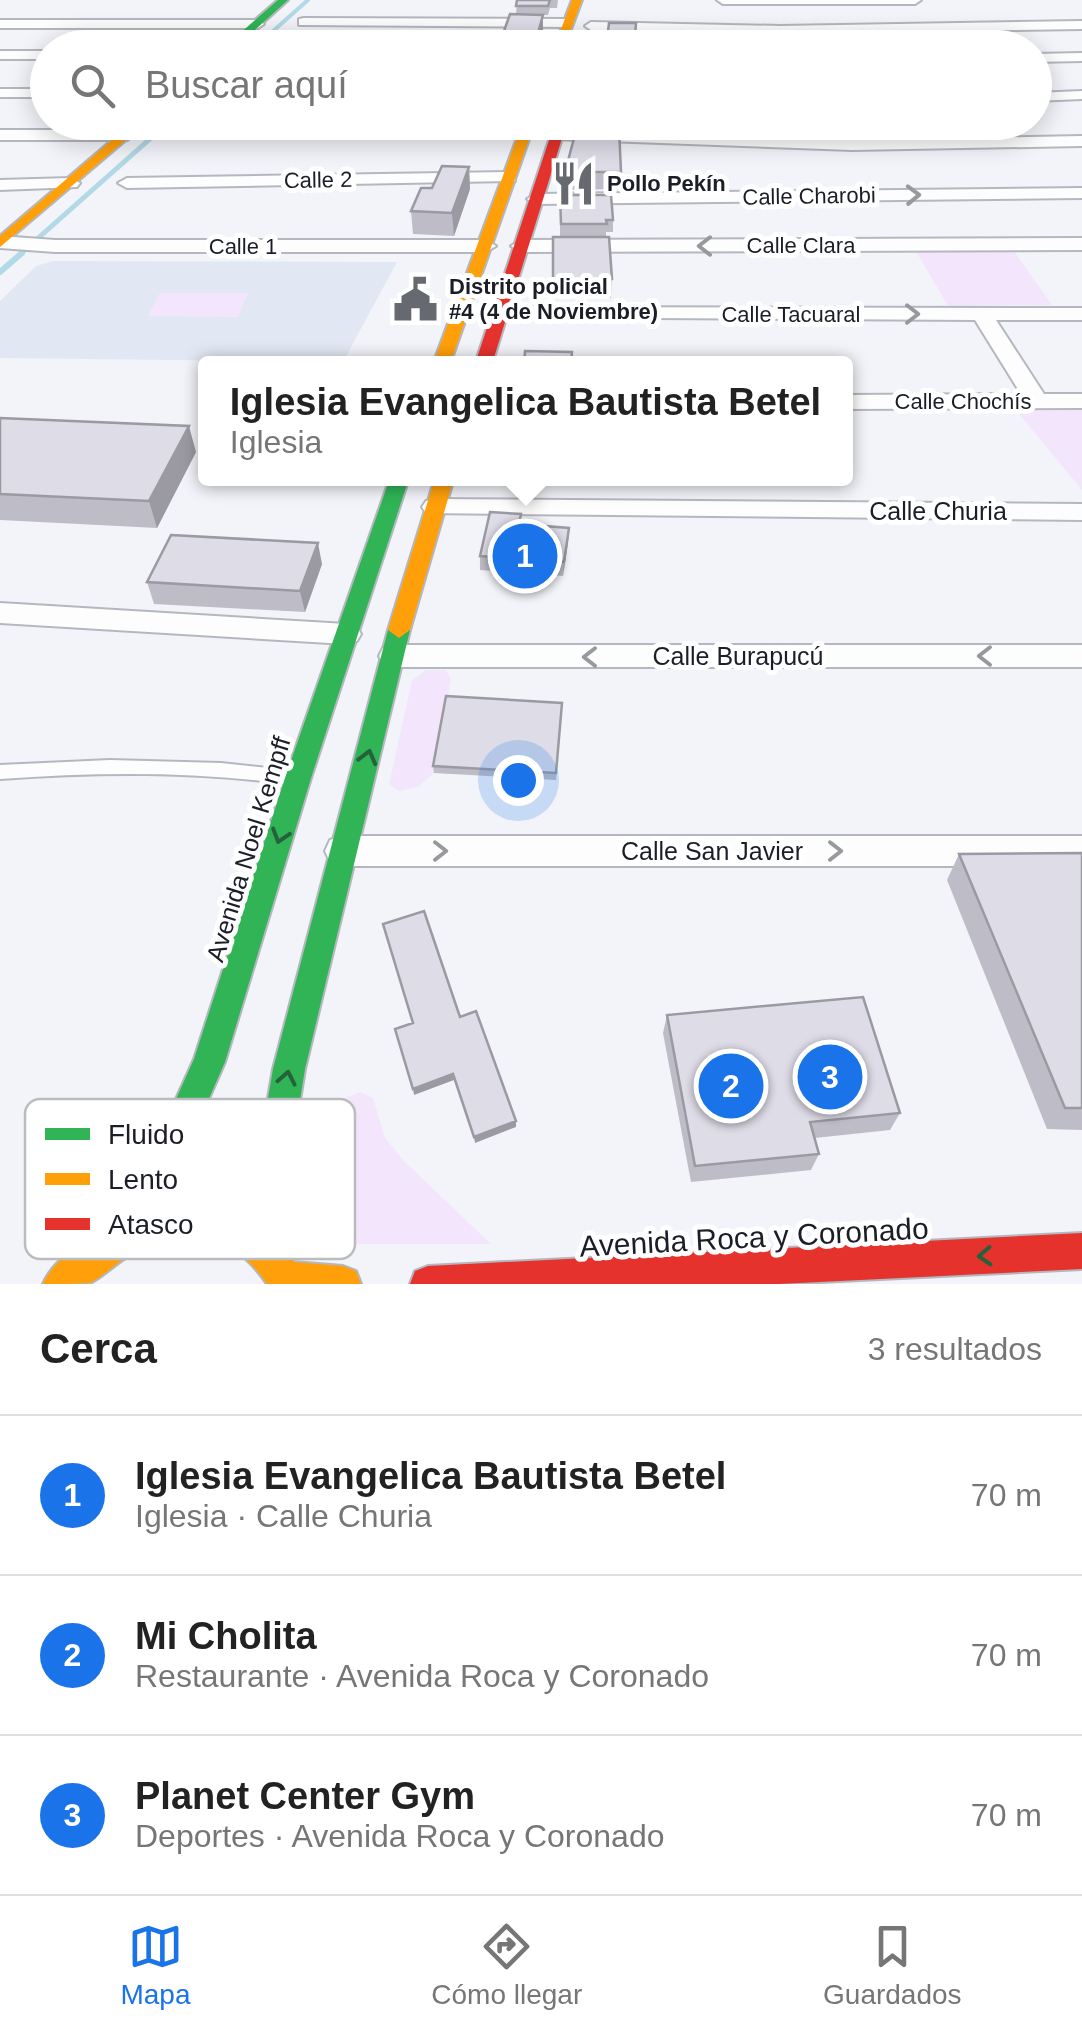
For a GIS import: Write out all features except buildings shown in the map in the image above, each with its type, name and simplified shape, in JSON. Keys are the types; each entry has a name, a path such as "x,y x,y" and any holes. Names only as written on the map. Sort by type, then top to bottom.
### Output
{"main road":[{"path":"250,30 284,0"},
{"path":"565,30 567,23 588,16"},
{"path":"5,243 121,140"},
{"path":"445,356 524,140"},
{"path":"486,356 555,140"},
{"path":"486,246 504,237 535,202"},
{"path":"486,246 500,266 501,308"},
{"name":"Avenida Noel Kempff","path":"193,1099 210,1062 298,778 397,486"},
{"path":"410,486 411,503 435,508"},
{"path":"284,1099 343,852 442,486"},
{"path":"378,542 400,545 404,551 396,646"},
{"path":"328,768 333,731 329,685"},
{"path":"325,820 328,834 343,852"},
{"name":"Avenida Roca y Coronado","path":"428,1284 1082,1251"},
{"path":"62,1284 86,1259"},
{"path":"271,1259 287,1281 343,1284"}],"street":[{"path":"723,0 915,0"},
{"path":"846,1 892,29"},
{"path":"588,16 892,29 1082,25"},
{"path":"304,22 567,23"},
{"path":"0,24 258,24"},
{"path":"0,56 30,55"},
{"path":"1052,58 1082,57"},
{"path":"0,93 30,93"},
{"path":"1052,97 1082,96"},
{"path":"0,135 30,134"},
{"path":"749,140 852,146 1082,141"},
{"name":"Calle 2","path":"128,183 510,177"},
{"path":"0,185 70,183"},
{"name":"Calle Charobi","path":"535,202 1082,192"},
{"name":"Calle 1","path":"5,243 486,246"},
{"name":"Calle Clara","path":"521,246 1082,244"},
{"name":"Calle Tacuaral","path":"501,308 1082,314"},
{"path":"982,314 1037,401"},
{"name":"Calle Chochís","path":"853,402 1082,401"},
{"name":"Calle Churia","path":"435,508 1082,512"},
{"path":"0,613 346,634"},
{"name":"Calle Burapucú","path":"396,646 1082,656"},
{"name":"Calle San Javier","path":"343,852 1082,850"}],"lane":[{"path":"0,772 90,766 248,770 298,778"}],"shaded area":[{"path":"914,248 1012,248 1052,305 948,306"},
{"path":"53,261 397,262 346,356 198,356 198,360 0,358 0,301 36,266"},
{"path":"160,293 248,293 238,317 148,316"},
{"path":"1082,408 1082,490 1015,409"},
{"path":"426,670 446,670 451,680 434,773 418,787 399,791 389,784 412,680"},
{"path":"360,1092 373,1098 385,1138 491,1244 355,1244 355,1099 342,1099"}],"waterway":[{"path":"274,30 308,0"},
{"path":"19,255 149,140"},
{"path":"0,272 22,253"}],"traffic: fast":[{"path":"249,30 283,0"},
{"path":"192,1099 209,1062 298,778 397,486"},
{"path":"284,1099 399,630"}],"traffic: slow":[{"path":"566,30 577,0"},
{"path":"0,243 120,140"},
{"path":"444,356 522,140"},
{"path":"399,630 443,486"},
{"path":"61,1284 92,1259"},
{"path":"271,1259 288,1284"},
{"path":"287,1279 343,1284"}],"traffic: jam":[{"path":"486,356 555,140"},
{"path":"428,1284 1082,1251"}],"place":[{"name":"Pollo Pekín","path":"574,183"},
{"name":"Distrito policial #4 (4 de Noviembre)","path":"416,299"},
{"name":"Iglesia Evangelica Bautista Betel","path":"525,556"},
{"name":"Planet Center Gym","path":"830,1077"},
{"name":"Mi Cholita","path":"731,1086"}]}
